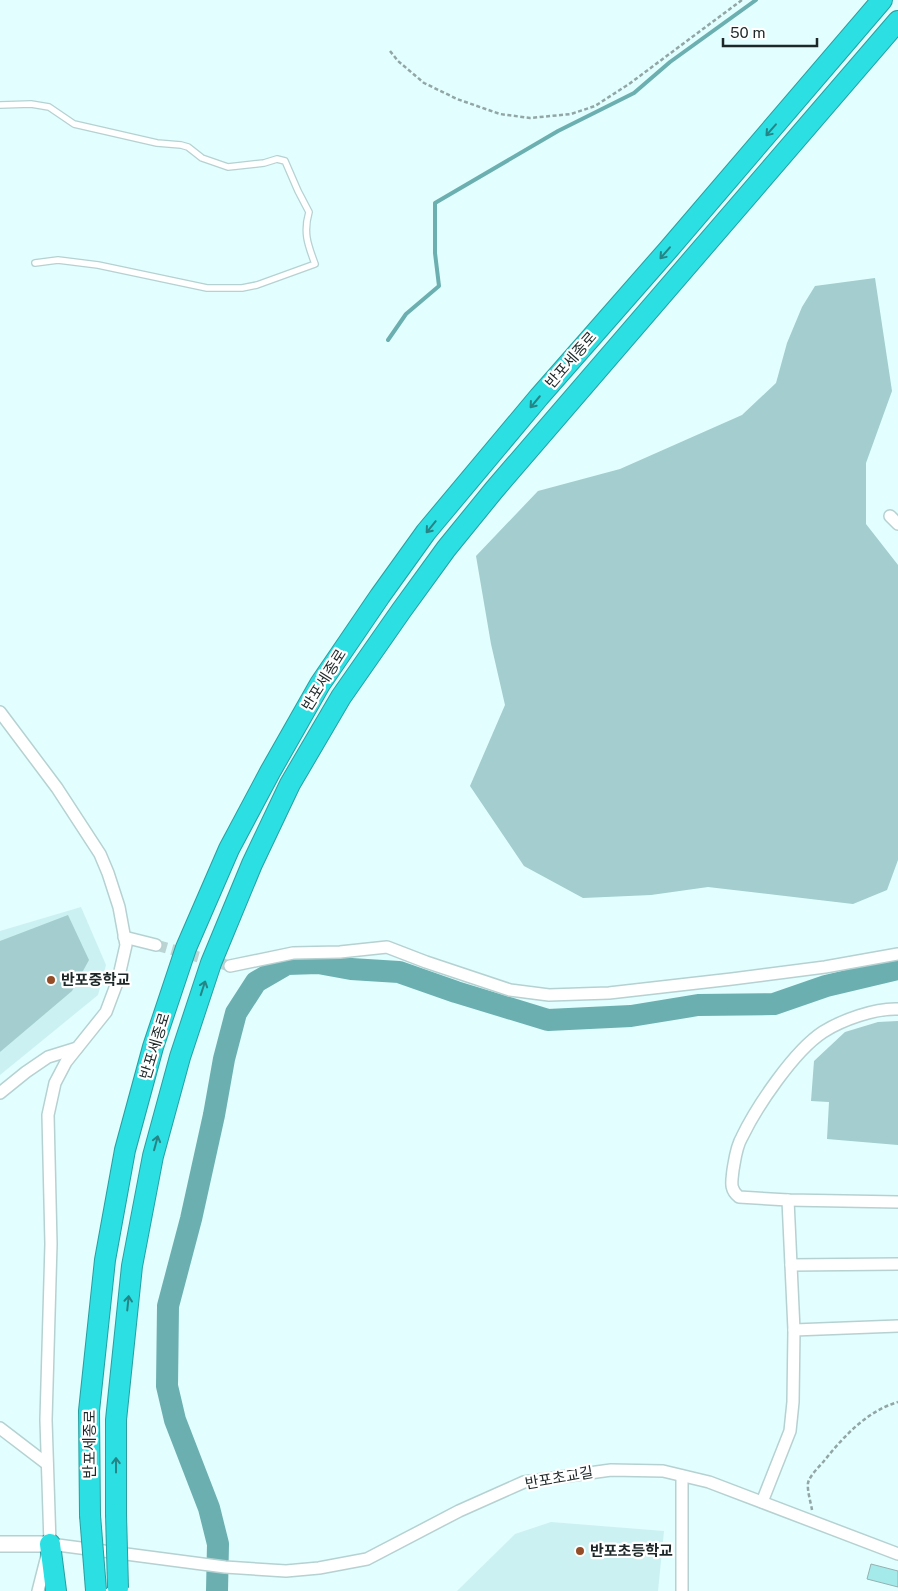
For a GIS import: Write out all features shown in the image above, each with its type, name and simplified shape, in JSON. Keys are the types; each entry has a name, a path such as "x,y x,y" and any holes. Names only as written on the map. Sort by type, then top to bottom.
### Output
{"highway":[{"path":"792,107 866,0"},
{"name":"반포세종로","path":"96,1591 90,1515 89,1411 105,1260 125,1150 153,1047 186,948 229,849 320,684 426,532 539,397 792,107 882,0"},
{"name":"반포세종로","path":"119,1590 116,1514 116,1420 132,1266 152,1156 180,1058 211,963 252,864 290,784 341,697 400,611 446,549 494,490 898,20"},
{"path":"809,124 898,33"},
{"path":"50,1544 56,1591"}],"street":[{"path":"0,712 57,788 100,854 119,907 126,945 118,980 106,1012 66,1062 55,1083 48,1115 51,1244 46,1420 50,1544 38,1591"},
{"path":"124,937 156,944"},
{"path":"230,966 293,953 340,952 387,947 510,990 550,995 609,993 732,979 825,967 898,954"},
{"path":"898,1010 887,1009 846,1020 822,1032 800,1051 764,1099 741,1138 737,1149 731,1184 734,1193 739,1197 898,1202"},
{"path":"0,1093 48,1057 79,1047"},
{"path":"762,1502 790,1432 793,1402 794,1330 788,1200"},
{"path":"792,1265 898,1264"},
{"path":"794,1330 898,1326"},
{"path":"0,1428 47,1464"},
{"name":"반포초교길","path":"50,1544 225,1567 286,1571 319,1568 367,1559 459,1511 524,1482 611,1470 663,1472 709,1482 898,1554"},
{"path":"682,1476 682,1591"},
{"path":"0,1544 50,1544"}],"lane":[{"path":"0,105 31,104 49,107 74,124 157,143 181,144 202,158 228,167 264,163 277,159 285,162 309,212 305,225 308,245 315,264 257,285 242,288 207,288 98,265 58,260 35,263"}],"path":[{"path":"390,51 398,61 424,83 457,99 500,114 530,118 571,114 595,106 629,84 742,0"},
{"path":"818,1523 812,1511 808,1484 814,1473 840,1441 858,1424 890,1404 898,1402"}],"shaded area":[{"path":"875,278 892,391 866,463 866,524 898,565 898,860 887,890 853,904 708,887 651,895 583,898 524,866 470,786 505,705 491,644 476,556 538,491 620,469 742,415 776,383 787,343 802,307 815,286"},
{"name":"반포중학교","path":"81,907 106,965 98,995 0,1075 0,931"},
{"name":"반포중학교","path":"68,915 89,960 72,991 0,1052 0,941"},
{"path":"898,1021 898,1145 827,1139 829,1102 811,1101 814,1061 845,1032 878,1022"},
{"name":"반포초등학교","path":"551,1522 664,1531 658,1591 457,1591 515,1534"}],"building":[{"path":"871,1564 898,1571 898,1587 867,1579"}],"waterway":[{"path":"388,340 406,314 439,286 435,253 435,203 558,131 634,93 670,62 756,0"},
{"path":"217,1591 218,1544 209,1508 175,1420 167,1386 168,1306 191,1219 214,1115 224,1059 236,1013 256,982 287,964 318,963 351,969 399,972 456,992 548,1020 631,1016 698,1005 774,1004 826,986 898,969"}],"tunnel":[{"path":"156,945 230,966"}],"place":[{"name":"반포중학교","path":"51,980"},
{"name":"반포초등학교","path":"580,1551"}]}
